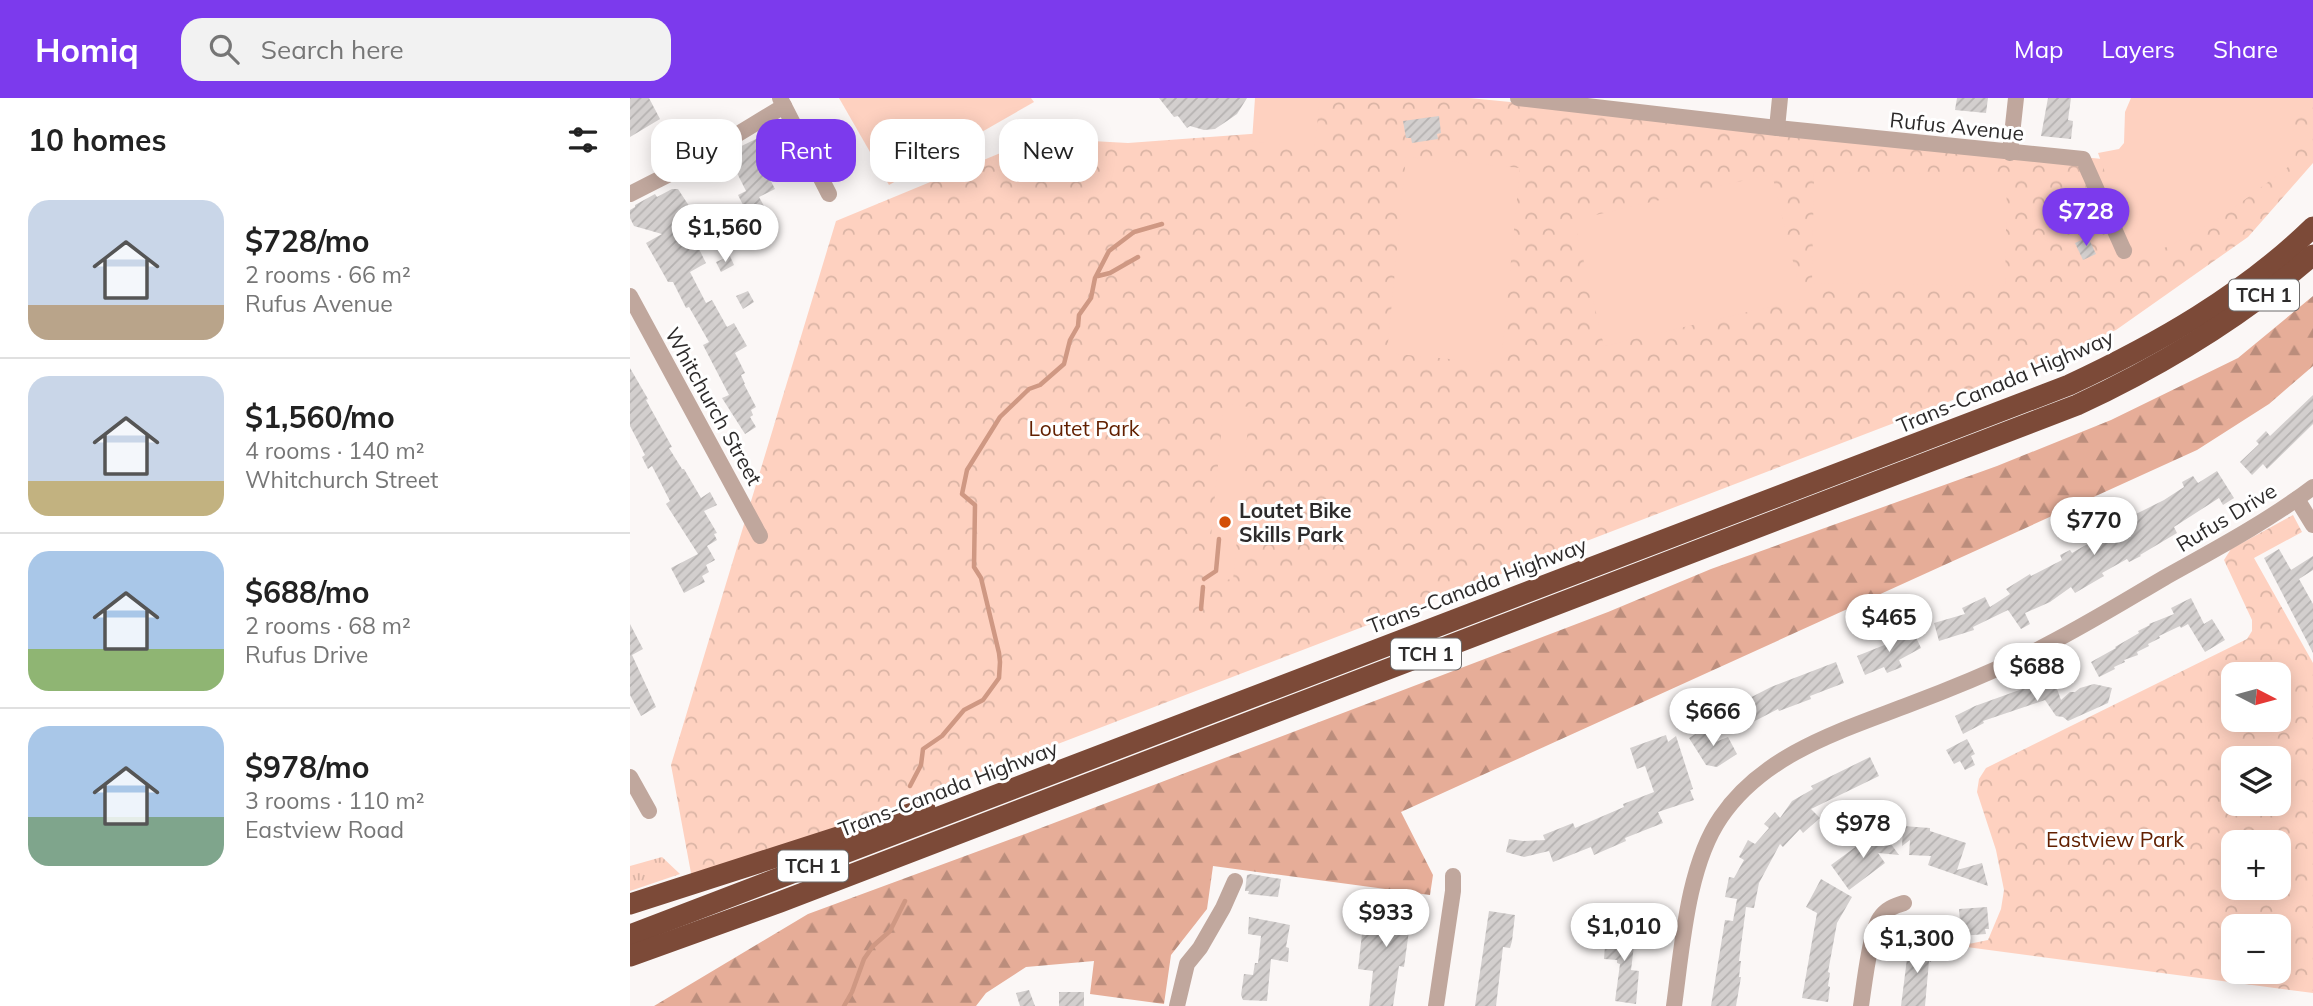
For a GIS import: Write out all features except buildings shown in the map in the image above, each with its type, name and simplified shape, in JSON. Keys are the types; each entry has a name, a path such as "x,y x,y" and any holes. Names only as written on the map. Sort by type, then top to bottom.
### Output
{"highway":[{"name":"Trans-Canada Highway","path":"630,935 2069,385 2114,364 2201,314 2278,258 2313,227"},
{"name":"TCH 1","path":"630,956 780,902 2077,405 2123,384 2213,331 2313,255"},
{"path":"630,904 932,807 996,797"}],"street":[{"name":"Rufus Avenue","path":"1518,98 2082,159 2124,251"},
{"path":"1777,128 1780,98"},
{"path":"2010,152 2016,98"},
{"path":"630,194 687,165 782,102 829,194"},
{"name":"Whitchurch Street","path":"630,296 761,536"},
{"name":"Rufus Drive","path":"1674,1006 1695,877 1708,841 1721,817 1751,784 1801,748 1935,695 2026,655 2210,552 2313,487"},
{"name":"Rufus Drive","path":"2297,499 2313,525"},
{"path":"630,777 649,811"},
{"path":"1436,1006 1453,876"},
{"path":"1177,1006 1187,964 1218,918 1236,881"},
{"path":"1861,1006 1868,959 1879,919 1889,908 1904,903"}],"green space":[{"path":"839,98 1031,98 1034,102 1004,119 999,119 999,122 985,130 985,119 870,119 870,152 856,128 856,119 851,119"},
{"path":"1255,98 1320,98 1313,162 1306,159 1285,129 1281,129 1279,145 1252,141"},
{"name":"Loutet Park","path":"1271,98 1469,98 2134,162 2143,98 2313,98 2313,163 2248,237 2116,330 1941,405 693,884 671,765 836,221 930,182 985,182 985,159 999,154 999,182 1098,182 1098,141 1128,143 1264,133"},
{"path":"2131,98 2290,98 2296,161 2223,216 2171,245 2142,255 2136,252 2131,244 2098,153 2119,149 2124,143 2125,112"},
{"path":"1406,157 1520,168 1501,364 1387,353"},
{"path":"1814,172 2007,175 2005,286 1812,283"},
{"path":"1772,174 1802,299 1604,346 1574,220"},
{"path":"2313,296 2313,366 2269,404 2197,450 1401,812 1433,875 1430,895 1213,866 1207,909 1171,955 1164,1004 1090,994 1094,961 1026,967 986,993 976,1006 654,1006 808,914 1608,612 1711,569 1997,466 2111,420 2238,358"},
{"name":"Loutet Bike Skills Park","path":"1224,404 1250,407 1233,580 1207,577"},
{"name":"Eastview Park","path":"2293,515 2302,532 2254,558 2313,663 2313,993 2245,984 2291,984 2291,914 2221,914 2221,981 1959,946 1988,940 2001,909 2004,890 1996,850 1977,792 1979,779 1986,768 2247,639 2252,631 2252,620 2224,560 2231,549"},
{"path":"662,857 680,874 630,891 630,866"}],"waterway":[{"path":"910,786 921,765 923,749 942,736 964,710 983,700 999,678 999,653 981,578 974,567 975,505 962,494 967,470 1000,417 1029,389 1040,385 1064,364 1070,340 1078,326 1079,315 1091,298 1095,278 1109,251 1134,232 1162,224"},
{"path":"1098,276 1110,273 1138,257"},
{"path":"1204,579 1216,571 1219,539"},
{"path":"1201,609 1203,587"},
{"path":"844,1006 864,959 873,946 890,931 905,901"}],"place":[{"name":"Loutet Bike Skills Park","path":"1225,522"}]}
